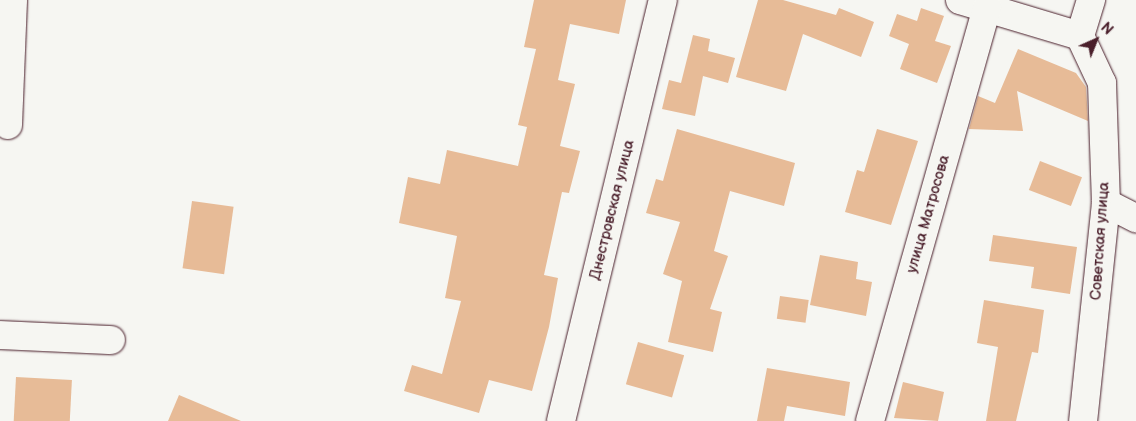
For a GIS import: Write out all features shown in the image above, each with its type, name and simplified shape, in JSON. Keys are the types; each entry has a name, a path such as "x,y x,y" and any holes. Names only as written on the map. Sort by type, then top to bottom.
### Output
{"street":[{"path":"8,125 13,0"},
{"name":"Днестровская улица","path":"561,421 663,0"},
{"path":"960,0 987,6 1080,36 1091,0"},
{"name":"улица Матросова","path":"870,421 987,6"},
{"name":"Советская улица","path":"1080,36 1102,83 1106,203 1083,421"},
{"path":"1106,203 1136,218"},
{"path":"0,335 111,340"}],"building":[{"path":"534,0 626,0 619,34 570,24 558,80 575,84 560,146 580,151 569,193 562,192 544,275 558,278 549,327 532,391 489,380 479,413 404,391 412,365 442,374 461,301 445,298 457,236 399,223 408,177 440,184 447,150 518,166 527,127 518,125 536,49 524,47"},
{"path":"758,0 783,0 836,15 839,8 874,22 861,57 803,34 786,91 736,77"},
{"path":"921,8 944,16 935,41 951,46 937,83 900,69 909,44 889,36 897,14 917,21"},
{"path":"693,35 710,39 708,51 735,58 728,83 703,76 695,116 662,109 669,80 681,83"},
{"path":"1018,49 1076,73 1086,87 1088,121 1017,91 1023,131 969,129 978,96 995,103"},
{"path":"677,129 795,163 784,206 730,191 714,251 728,256 710,309 722,312 713,352 668,342 682,281 663,274 680,222 646,213 656,179 663,181"},
{"path":"877,129 918,141 891,225 845,212 857,170 864,172"},
{"path":"1040,161 1082,177 1071,206 1029,190"},
{"path":"192,201 234,207 224,274 183,268"},
{"path":"993,235 1077,247 1070,294 1031,288 1034,267 989,261"},
{"path":"820,255 858,262 856,279 872,282 866,316 810,305"},
{"path":"780,296 809,300 806,323 777,319"},
{"path":"984,300 1044,310 1038,353 1032,352 1016,421 986,421 998,347 977,343"},
{"path":"638,342 684,355 672,398 626,384"},
{"path":"767,368 850,382 845,416 787,406 784,421 757,421"},
{"path":"16,377 72,380 70,421 14,421"},
{"path":"903,382 944,392 938,421 894,418"},
{"path":"179,395 241,421 168,421"}]}
